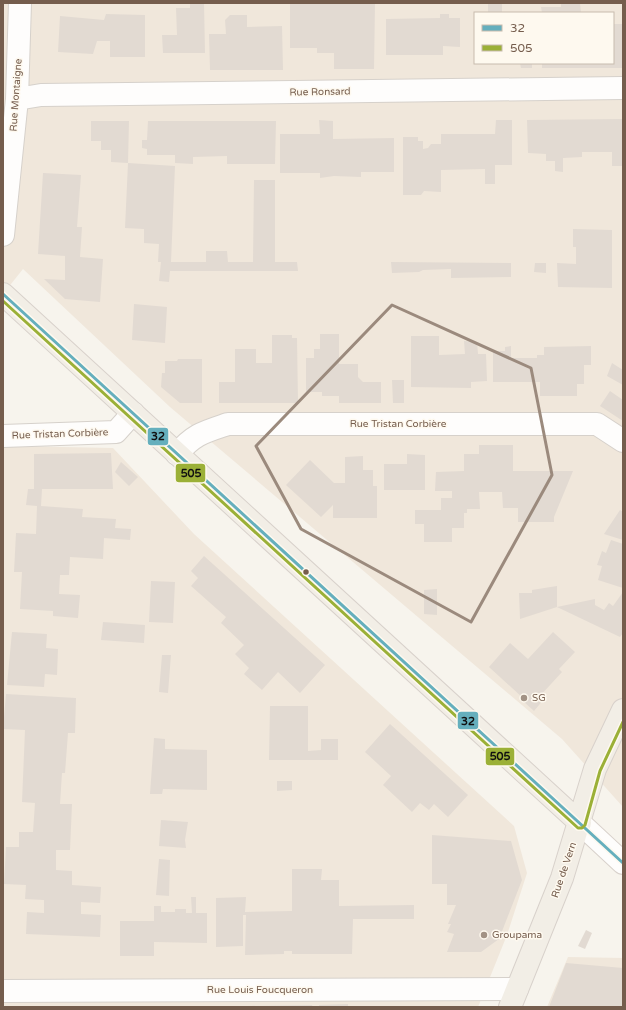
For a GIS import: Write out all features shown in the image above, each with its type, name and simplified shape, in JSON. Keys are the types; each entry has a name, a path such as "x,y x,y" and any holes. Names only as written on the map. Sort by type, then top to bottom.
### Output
{"main road":[{"path":"3,294 580,823"},
{"name":"Rue de Vern","path":"514,998 556,896 580,823 595,769 623,710"}],"street":[{"name":"Rue Montaigne","path":"3,234 17,99 20,3"},
{"name":"Rue Ronsard","path":"17,99 41,95 623,88"},
{"name":"Rue Tristan Corbière","path":"3,436 116,432 133,413"},
{"name":"Rue Tristan Corbière","path":"177,454 189,440 199,434 228,424 597,424 623,441"},
{"path":"580,823 623,863"},
{"name":"Rue Louis Foucqueron","path":"3,991 514,998"}],"highlighted area":[{"path":"392,305 531,368 552,475 471,622 301,529 256,446"}],"shaded area":[{"path":"3,3 623,3 623,807 562,739 170,407 23,269 3,294"},
{"path":"3,447 113,448 194,534 514,826 527,873 507,935 478,1007 3,1007"},
{"path":"568,957 623,958 623,1007 547,1007"}],"building":[{"path":"190,3 204,3 205,53 163,53 162,35 177,35 176,8 190,8"},
{"path":"290,3 375,3 374,69 334,69 334,53 317,53 317,48 290,48"},
{"path":"488,3 502,3 502,12 488,12"},
{"path":"561,3 580,3 581,12 542,12 541,7 561,7"},
{"path":"106,14 145,15 145,57 110,57 110,41 97,41 93,54 58,52 60,16 104,20"},
{"path":"440,14 449,14 449,18 460,18 460,47 443,46 443,55 386,55 386,19 440,18"},
{"path":"230,15 247,15 247,27 282,26 283,70 210,70 209,34 226,34 225,20"},
{"path":"614,24 623,24 623,68 542,68 542,64 614,64"},
{"path":"520,64 532,64 532,68 521,68"},
{"path":"623,119 623,166 612,166 612,152 582,152 582,157 563,158 563,172 555,171 555,161 546,161 546,154 528,153 527,120"},
{"path":"319,120 333,121 333,139 394,138 394,172 361,172 361,177 334,176 320,178 320,173 280,173 280,134 320,134"},
{"path":"496,120 512,120 512,165 495,165 495,184 485,184 485,169 441,170 441,192 424,191 421,195 403,195 403,137 418,137 418,141 423,141 423,149 428,148 431,144 441,144 441,134 495,134"},
{"path":"91,121 129,121 128,163 111,162 111,150 101,150 101,141 91,141"},
{"path":"148,121 276,121 275,164 227,164 227,156 193,157 193,164 175,163 175,155 147,155 147,149 142,148 142,140 147,140"},
{"path":"128,163 175,166 171,262 206,262 206,251 227,251 228,262 253,262 254,180 275,180 275,262 297,262 298,271 170,271 169,282 159,281 161,262 158,262 159,244 144,243 144,229 125,228"},
{"path":"43,173 81,175 77,227 82,227 80,257 103,259 100,302 65,299 44,279 65,280 65,256 38,254"},
{"path":"573,229 612,230 612,288 558,287 557,263 576,264 576,247 573,247"},
{"path":"391,262 511,263 511,277 451,278 451,269 392,273"},
{"path":"535,263 546,263 546,273 534,272"},
{"path":"134,304 167,307 165,343 132,340"},
{"path":"320,334 339,334 339,364 358,364 358,377 363,382 381,382 381,403 339,403 339,396 322,396 322,392 306,392 306,358 314,358 314,349 320,349"},
{"path":"272,335 292,335 292,338 297,338 298,403 219,403 219,382 235,382 235,349 256,349 256,363 272,363"},
{"path":"411,336 439,336 439,355 465,354 464,341 477,342 478,354 486,354 487,381 471,382 471,388 411,387"},
{"path":"511,346 511,358 537,358 537,355 544,355 544,347 591,346 591,365 584,365 584,384 577,384 577,396 540,396 540,382 493,382 493,351 505,351 505,347"},
{"path":"178,359 202,359 202,403 180,403 161,387 162,373 165,373 165,361 177,361"},
{"path":"612,363 623,370 623,385 607,376"},
{"path":"392,380 404,380 404,403 393,403"},
{"path":"610,391 623,400 623,421 600,406"},
{"path":"479,445 513,445 513,471 573,471 554,517 554,522 518,522 518,508 503,508 502,492 479,492 480,509 467,509 467,513 464,513 464,528 452,528 452,542 424,542 424,524 415,524 415,510 441,510 441,498 452,498 452,491 435,491 436,472 464,471 464,454 479,454"},
{"path":"111,453 113,489 42,489 41,506 83,509 82,517 116,519 115,528 131,529 130,540 104,538 103,559 70,557 69,575 60,575 59,594 80,595 78,618 53,616 53,611 20,609 22,572 14,572 16,533 36,534 37,506 26,505 28,489 34,489 34,454"},
{"path":"407,454 425,455 425,490 384,490 384,464 407,464"},
{"path":"363,456 363,470 373,470 373,486 377,486 377,518 333,518 333,505 321,517 286,485 310,460 334,483 345,483 345,457"},
{"path":"121,462 138,477 129,486 115,472"},
{"path":"620,510 623,512 623,540 604,534"},
{"path":"611,540 623,544 623,588 598,580 602,566 597,565 602,551 606,553"},
{"path":"204,556 325,665 300,693 278,672 262,690 244,674 249,668 235,654 244,645 221,623 226,617 191,586 198,578 191,571"},
{"path":"151,581 175,582 173,623 149,622"},
{"path":"557,586 557,607 520,619 519,593 532,593 532,590"},
{"path":"437,589 437,615 424,614 424,590"},
{"path":"623,592 623,633 620,637 557,607 595,599 595,605 604,610 609,603 613,606"},
{"path":"103,622 145,625 144,643 101,640"},
{"path":"12,632 47,634 46,648 58,649 57,675 45,674 44,687 7,685"},
{"path":"553,632 575,652 559,669 562,672 540,696 544,699 534,711 523,701 524,699 489,667 510,643 528,659"},
{"path":"162,655 171,655 168,693 159,692"},
{"path":"6,694 76,698 75,733 68,733 65,773 62,773 60,804 72,804 70,850 56,850 56,870 72,871 72,885 101,887 100,903 81,902 81,914 101,915 100,937 26,934 27,912 44,913 44,900 25,899 26,885 4,884 6,847 19,847 19,832 33,832 35,803 22,802 25,730 3,729"},
{"path":"270,706 308,706 308,751 321,750 321,739 338,739 338,760 269,760"},
{"path":"390,724 468,795 448,817 434,804 429,810 420,803 412,812 383,785 391,776 365,752"},
{"path":"154,738 165,739 165,749 207,750 207,790 163,789 162,794 150,794"},
{"path":"277,781 292,781 292,790 277,791"},
{"path":"161,820 188,822 185,840 186,848 159,846"},
{"path":"432,835 511,841 522,880 499,939 481,952 447,952 454,934 447,932 451,924 448,924 456,905 447,905 447,884 432,884"},
{"path":"159,859 170,860 169,896 156,895"},
{"path":"292,869 322,869 321,880 339,880 339,906 414,905 414,919 353,919 352,954 292,954 292,951 284,951 284,954 245,955 246,915 243,915 243,946 216,947 216,898 246,897 245,912 292,911"},
{"path":"191,897 196,897 196,913 207,913 207,943 154,942 154,956 120,956 120,921 154,921 154,906 161,906 161,912 175,912 175,909 186,909 186,913 192,913"},
{"path":"586,930 592,933 585,949 578,946"},
{"path":"566,963 623,968 623,1007 549,1007"},
{"path":"348,1004 348,1007 319,1007 319,1005"},
{"path":"312,1005 313,1007 247,1007 247,1006"}],"transit line":[{"name":"32","path":"3,294 623,863"},
{"name":"505","path":"3,301 578,828 582,828 585,825 600,771 623,722"}],"place":[{"name":"SG","path":"524,698"},
{"name":"Groupama","path":"484,935"}]}
